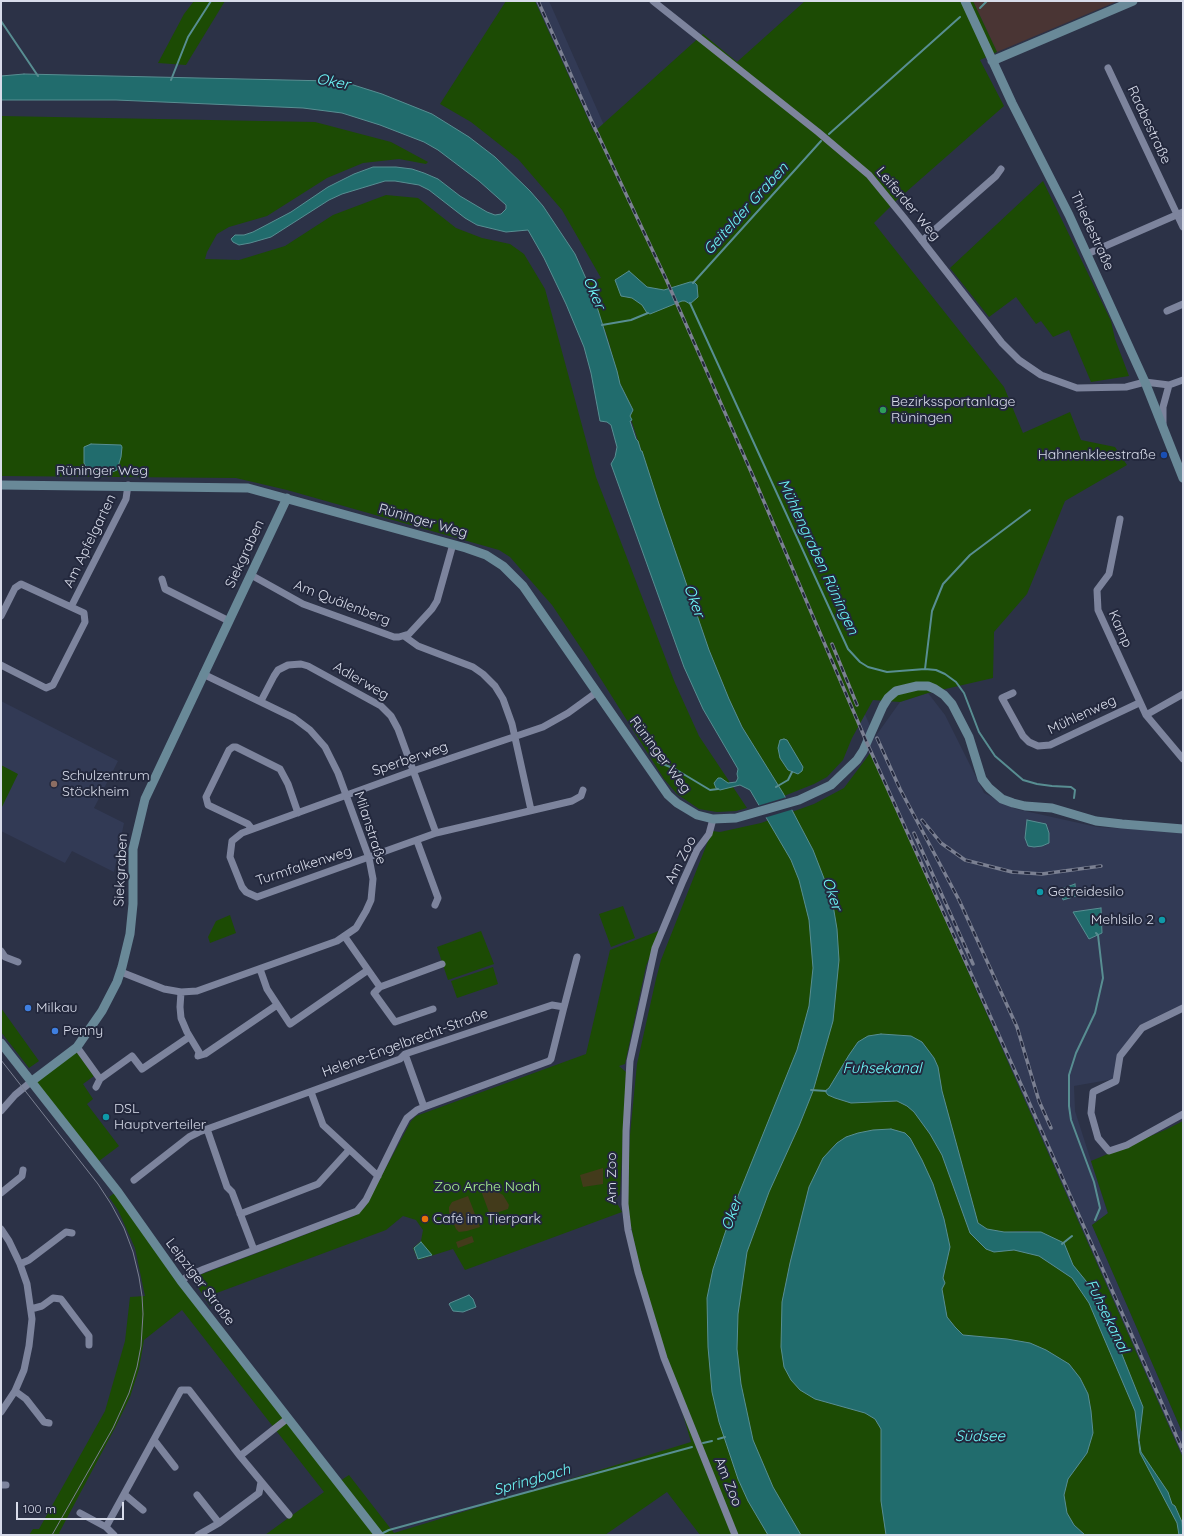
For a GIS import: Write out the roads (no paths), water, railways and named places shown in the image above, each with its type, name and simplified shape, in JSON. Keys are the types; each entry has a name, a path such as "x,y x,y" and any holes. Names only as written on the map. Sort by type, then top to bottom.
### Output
{"street":[{"name":"Leiferder Weg","path":"653,1 860,167 876,183 1002,342 1019,360 1041,375 1077,388 1126,387 1145,382"},
{"name":"Thiedestraße","path":"965,1 1012,103 1069,215 1087,254 1145,382 1183,478"},
{"path":"992,61 1133,1"},
{"name":"Raabestraße","path":"1108,68 1180,214 1183,226"},
{"path":"922,241 996,176 1000,169"},
{"path":"1087,254 1180,214"},
{"path":"1167,312 1183,304"},
{"path":"1145,382 1169,385 1183,380"},
{"path":"1162,426 1163,407 1169,385"},
{"name":"Rüninger Weg","path":"1,485 128,485 248,488 453,544 490,558 503,566 517,578 530,594 668,795 686,810 697,815 713,819 726,819 751,814 799,800 831,785 857,760 863,751 888,698 896,691 917,686 928,686 944,695 952,704 969,737 982,779 989,788 1002,799 1013,803 1052,808 1096,821 1183,829"},
{"name":"Am Apfelgarten","path":"72,607 126,499 128,485"},
{"name":"Siekgraben","path":"32,1081 77,1047 102,1011 120,972 131,923 133,904 133,849 148,790 287,498"},
{"name":"Kamp","path":"1120,519 1109,574 1097,590 1098,610 1146,715 1183,759"},
{"name":"Am Quälenberg","path":"250,575 303,604 394,637 404,636 409,634 432,609 437,601 453,544"},
{"path":"162,579 165,589 229,621"},
{"name":"Am Apfelgarten","path":"1,616 15,588 21,584 84,613 85,622 53,685 46,688 1,665"},
{"name":"Am Quälenberg","path":"404,636 418,646 466,664 483,674 495,686 503,700 516,737 531,810"},
{"name":"Adlerweg","path":"261,701 278,670 294,664 308,666 375,702 386,710 395,722 436,833"},
{"name":"Milanstraße","path":"120,972 164,989 181,992 197,991 345,937 356,928 361,921 371,900 373,879 369,858 331,757 318,739 310,730 294,718 203,674"},
{"name":"Sperberweg","path":"231,847 232,841 239,835 252,829 414,771 538,729 556,721 597,692"},
{"name":"Mühlenweg","path":"1013,693 1002,698 1023,736 1029,742 1038,746 1050,745 1139,702"},
{"path":"1146,715 1183,694"},
{"path":"252,829 248,824 208,805 206,797 229,750 233,747 236,747 280,769 288,784 298,813"},
{"name":"Turmfalkenweg","path":"231,847 230,857 239,882 246,892 257,898 436,833 572,801 581,796 583,790"},
{"name":"Am Zoo","path":"713,819 709,834 697,850 655,948 630,1061 626,1131 625,1204 628,1230 638,1272 664,1358 735,1535"},
{"path":"417,841 438,898 435,905"},
{"path":"345,937 380,987"},
{"path":"1,951 5,957 18,962"},
{"path":"181,1281 204,1268 357,1210 362,1206 404,1122 417,1110 549,1061 551,1059 577,957"},
{"path":"433,1009 395,1022 374,993 380,987 442,964"},
{"path":"260,969 267,989 290,1024 368,970"},
{"path":"181,992 180,1012 189,1037 199,1052 198,1056 205,1054 277,1004"},
{"name":"Helene-Engelbrecht-Straße","path":"134,1180 189,1137 207,1129 400,1059 405,1054 552,1005 564,1007"},
{"path":"1183,1008 1142,1028 1120,1056 1116,1081 1093,1092 1091,1113 1098,1138 1109,1151 1127,1145 1183,1114"},
{"path":"96,1087 100,1079 132,1056 142,1069 189,1037"},
{"name":"Leipziger Straße","path":"1,1043 118,1192 181,1281 376,1532"},
{"path":"77,1047 100,1079"},
{"path":"405,1054 424,1107"},
{"path":"1,1110 15,1095 32,1081"},
{"path":"312,1092 323,1125 378,1176"},
{"path":"207,1129 227,1187 232,1192 254,1250"},
{"path":"240,1214 318,1184 349,1150"},
{"path":"1,1193 22,1176 22,1170"},
{"path":"1,1229 9,1241 20,1264 27,1284 32,1326 27,1358 15,1391 1,1412"},
{"path":"20,1264 29,1260 66,1232 72,1233"},
{"path":"31,1309 42,1306 53,1298 61,1299 89,1336 89,1345"},
{"path":"106,1527 181,1390 189,1390 240,1456 289,1515"},
{"path":"15,1391 26,1399 44,1422 50,1423"},
{"path":"240,1456 288,1418"},
{"path":"154,1440 175,1467"},
{"path":"198,1535 219,1523 258,1493 261,1482"},
{"path":"124,1494 143,1510"},
{"path":"197,1495 219,1523"},
{"path":"80,1513 106,1527 114,1535"}],"water":[{"name":"Oker","path":"24,74 330,81 344,82 382,94 432,114 469,137 495,157 530,191 543,206 575,254 598,310 620,384 633,410 630,416 632,420 630,421 642,451 709,650 742,727 783,793 813,850 832,899 837,929 839,960 833,1021 813,1091 769,1192 747,1252 738,1314 737,1349 741,1384 753,1440 773,1487 801,1535 768,1535 748,1501 738,1479 719,1422 712,1392 708,1347 707,1298 713,1269 736,1201 797,1050 809,1006 813,968 809,920 799,880 791,860 750,790 740,785 720,790 716,788 714,783 718,778 721,778 728,783 736,782 738,778 738,769 703,709 684,667 611,464 615,457 617,447 611,425 607,422 600,421 591,373 584,347 566,304 544,258 528,230 506,232 477,225 465,218 429,190 419,185 395,181 385,181 342,194 329,200 271,237 239,245 231,239 235,235 244,235 253,232 291,212 328,187 354,174 373,167 396,167 412,169 424,173 438,179 460,196 495,215 501,214 506,209 506,205 479,181 438,150 424,142 380,125 342,113 303,108 116,100 1,100 1,76"},
{"path":"629,271 647,287 664,290 694,282 697,285 698,297 690,304 682,301 650,314 647,313 642,305 632,298 621,296 615,280"},
{"path":"91,444 121,445 121,457 117,470 110,473 88,470 84,463 84,447"},
{"path":"780,740 787,740 803,767 802,771 798,774 788,770 780,758 778,748"},
{"path":"1027,820 1046,824 1049,833 1049,843 1042,846 1028,846 1025,838"},
{"path":"1075,884 1076,896 1063,900 1061,889"},
{"path":"1101,908 1102,933 1089,939 1073,912"},
{"name":"Fuhsekanal","path":"881,1034 911,1036 922,1042 934,1058 938,1067 942,1091 978,1223 987,1229 1004,1232 1041,1232 1064,1243 1073,1265 1099,1297 1143,1407 1139,1440 1141,1452 1168,1492 1172,1504 1175,1506 1182,1522 1183,1535 1179,1535 1177,1523 1140,1453 1135,1411 1089,1303 1072,1278 1039,1256 1014,1250 994,1252 986,1249 970,1233 942,1155 930,1134 914,1112 907,1106 897,1101 851,1103 828,1095 825,1091 829,1088 858,1042 868,1036"},
{"name":"Südsee","path":"891,1129 905,1133 910,1138 933,1184 944,1219 950,1247 943,1278 945,1283 942,1289 947,1317 963,1335 1007,1339 1030,1343 1046,1350 1069,1364 1080,1378 1088,1394 1093,1433 1087,1453 1068,1479 1064,1495 1067,1513 1074,1525 1085,1535 886,1535 881,1501 881,1429 875,1419 865,1413 815,1399 800,1390 791,1380 784,1367 781,1347 782,1302 809,1187 823,1158 837,1143 846,1137 858,1133"},
{"path":"421,1242 432,1255 418,1259 414,1248"},
{"path":"469,1295 473,1299 476,1307 463,1312 453,1311 449,1304 450,1303"}],"waterway":[{"path":"171,80 188,37 211,1"},
{"name":"Geitelder Graben","path":"980,8 987,1"},
{"name":"Geitelder Graben","path":"829,134 960,17"},
{"path":"1,21 38,76"},
{"name":"Geitelder Graben","path":"693,283 821,141"},
{"name":"Mühlengraben Rüningen","path":"690,303 848,649 860,662 868,667 887,672 925,669 936,670 945,674 956,682 964,693 979,732 995,756 1023,780 1037,784 1071,787 1075,790 1074,798"},
{"name":"Mühlengraben Rüningen","path":"602,325 631,320 648,313"},
{"path":"925,669 932,611 943,584 970,555 1030,510"},
{"path":"658,762 675,769 710,790 718,789"},
{"path":"776,787 788,780 792,772"},
{"name":"Mühlengraben Rüningen","path":"1095,1220 1100,1208 1094,1182 1071,1120 1069,1106 1069,1075 1076,1053 1095,1013 1103,978 1098,935 1096,933"},
{"name":"Fuhsekanal","path":"811,1090 826,1091"},
{"name":"Mühlengraben Rüningen","path":"1062,1244 1072,1236"},
{"name":"Springbach","path":"718,1439 725,1437"},
{"name":"Springbach","path":"703,1443 712,1441"},
{"name":"Springbach","path":"381,1534 389,1530 692,1447"}],"tram line":[{"path":"1,1060 98,1184 111,1204 124,1228 133,1252 142,1296 143,1314 141,1346 137,1367 129,1393 113,1428 52,1535"}],"railway":[{"path":"538,1 592,122 666,279 756,483 867,743 1024,1091 1183,1451"},
{"path":"832,644 857,705"},
{"path":"877,738 900,789 959,900 1017,1027 1039,1101 1051,1128"},
{"path":"922,820 941,843 965,860 1012,872 1042,874 1101,866"},
{"path":"914,833 973,964"}],"place":[{"name":"Bezirkssportanlage Rüningen","path":"883,410"},
{"name":"Hahnenkleestraße","path":"1164,455"},
{"name":"Schulzentrum Stöckheim","path":"54,784"},
{"name":"Getreidesilo","path":"1040,892"},
{"name":"Mehlsilo 2","path":"1162,920"},
{"name":"Milkau","path":"28,1008"},
{"name":"Penny","path":"55,1031"},
{"name":"DSL Hauptverteiler","path":"106,1117"},
{"name":"Café im Tierpark","path":"425,1219"}],"park label":[{"name":"Zoo Arche Noah","path":"487,1187"}]}
